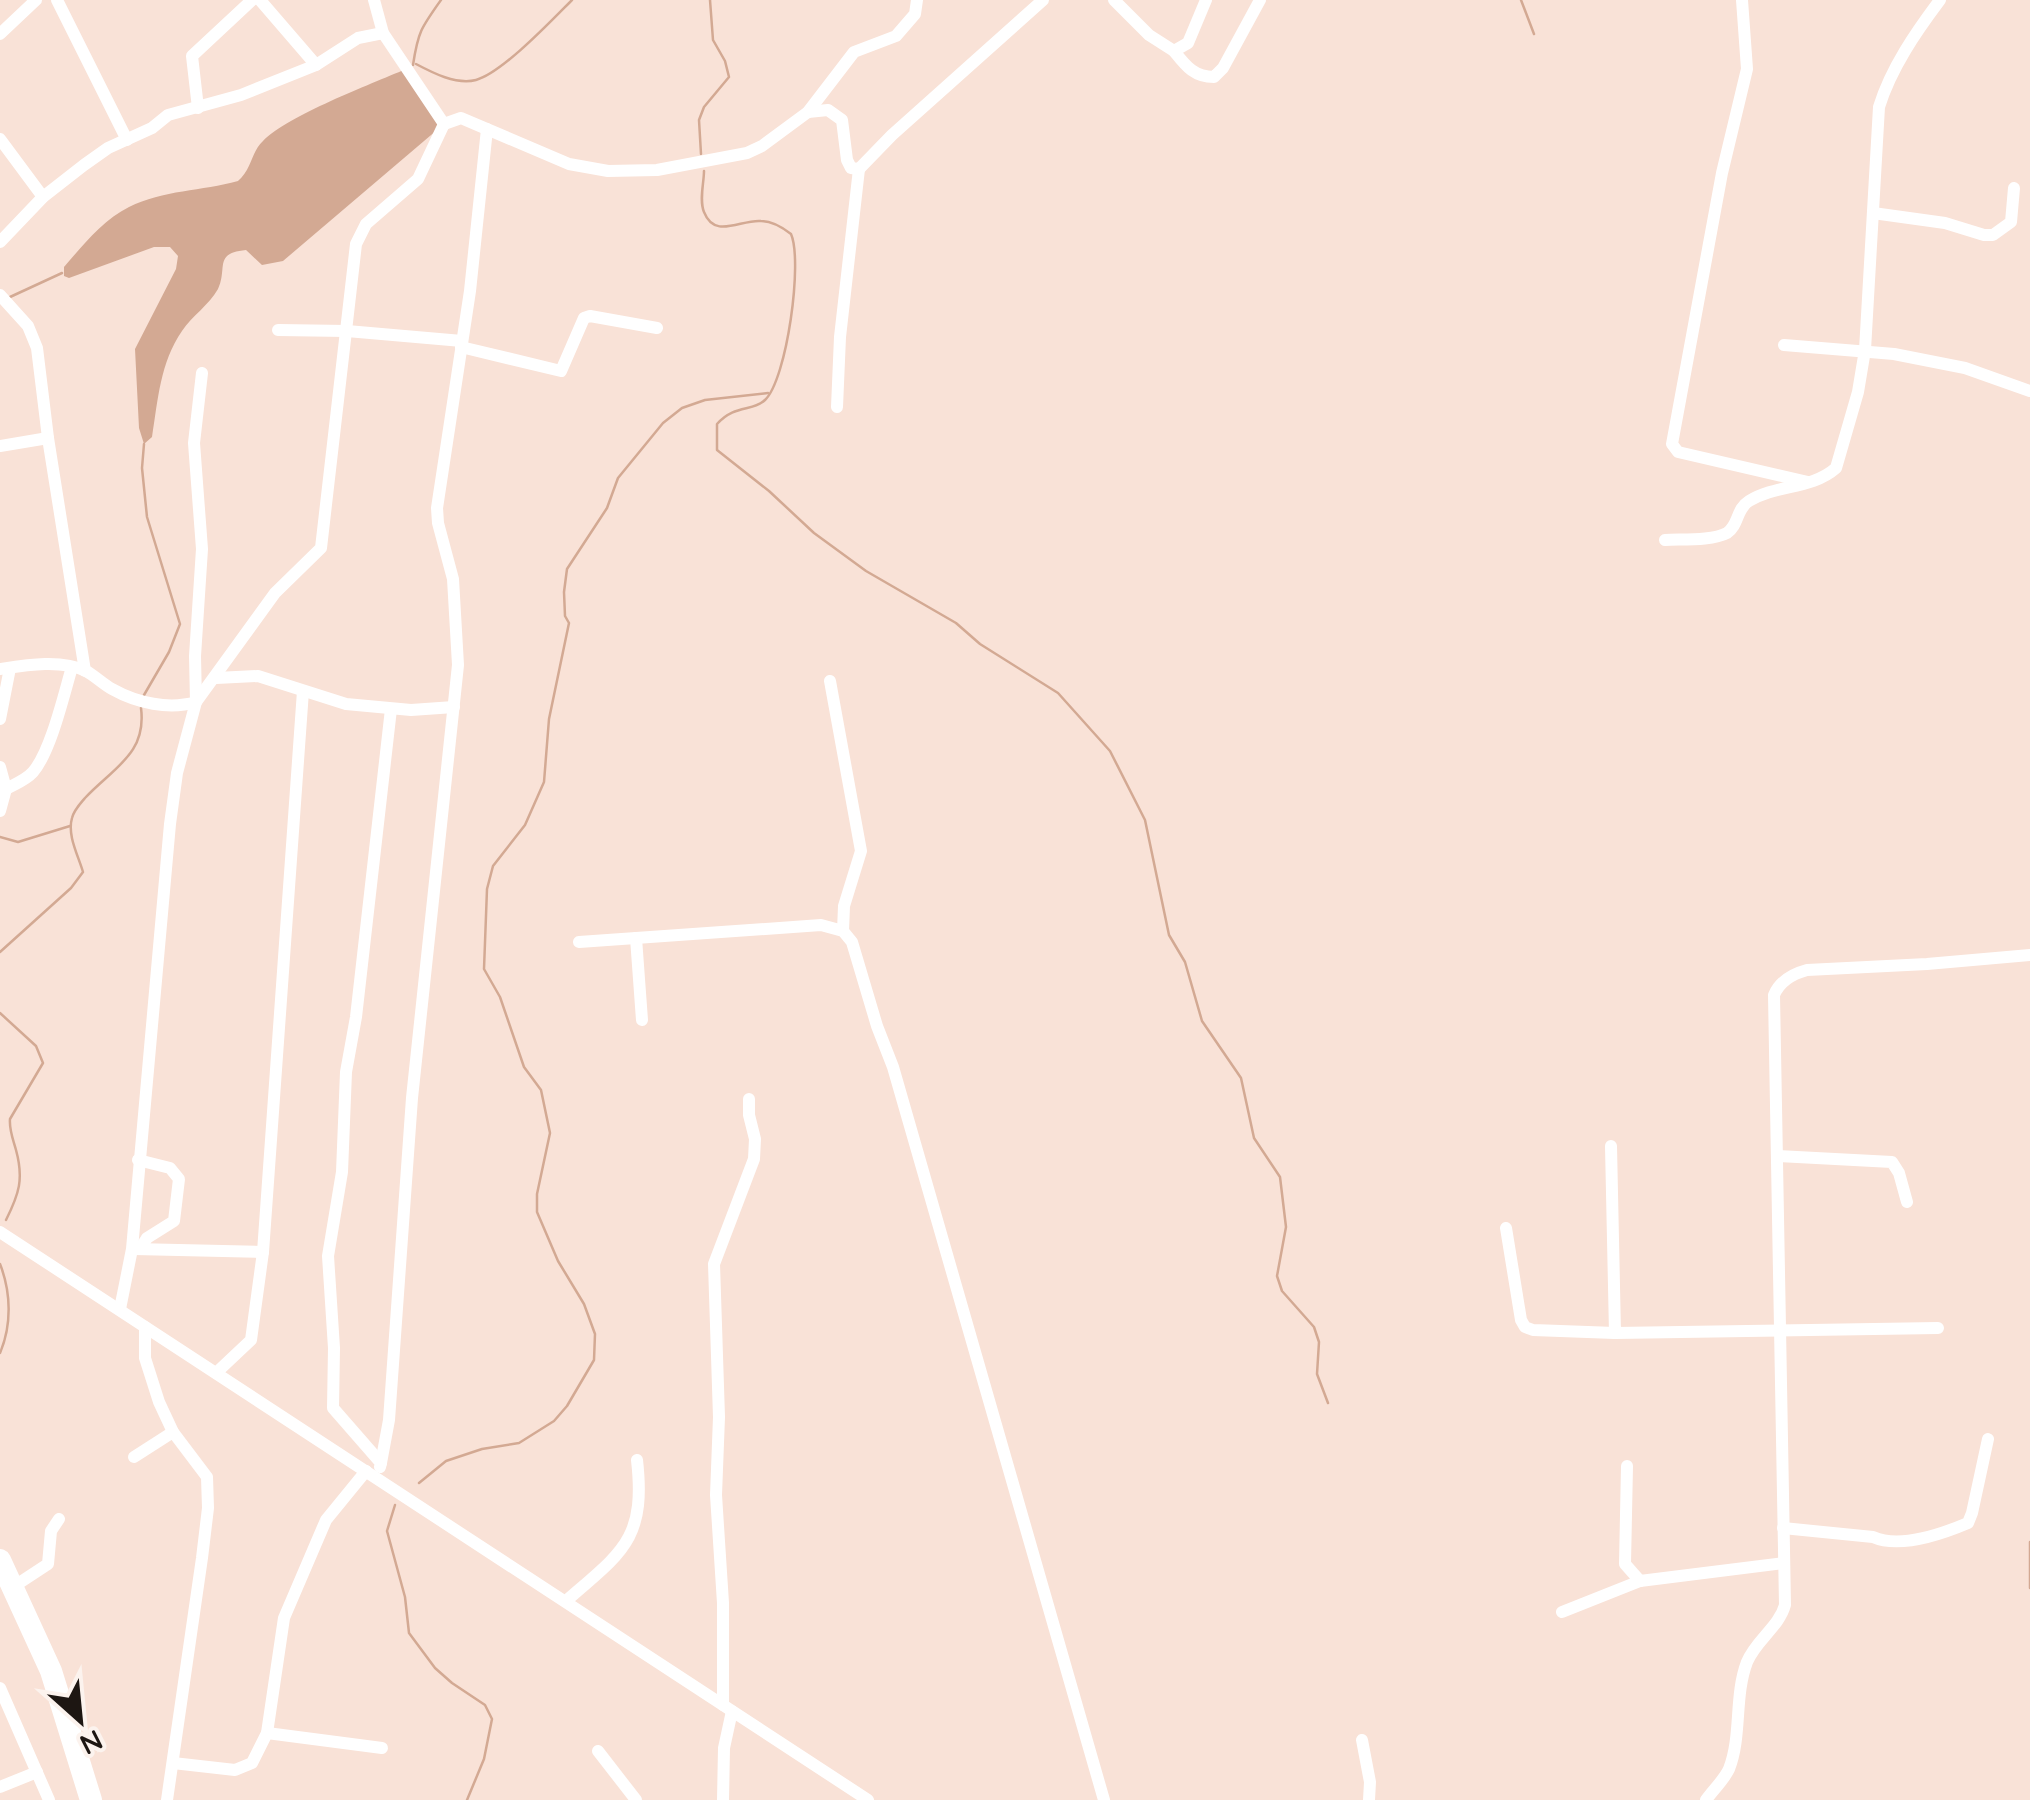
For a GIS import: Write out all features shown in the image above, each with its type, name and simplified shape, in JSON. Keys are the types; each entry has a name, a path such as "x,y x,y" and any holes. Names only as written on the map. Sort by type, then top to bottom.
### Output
{"highway":[{"path":"0,1560 51,1671 91,1800"}],"street":[{"path":"0,34 36,0"},
{"path":"57,0 127,140"},
{"path":"198,108 192,56 252,0"},
{"path":"260,0 316,65"},
{"path":"374,0 383,33 444,124"},
{"path":"0,719 5,668 42,664 79,669 128,696 166,706 196,702 275,593 321,548 360,233 418,179 444,124 461,118 569,164 608,171 657,170 747,153 808,112 854,52 896,36 915,14 918,0"},
{"path":"837,406 840,337 859,169 1043,0"},
{"path":"1114,0 1149,36 1174,51 1190,70 1202,77 1214,77 1224,68 1260,0"},
{"path":"1174,51 1188,43 1206,0"},
{"path":"1742,0 1746,70 1722,172 1672,444 1678,452 1810,482"},
{"path":"1665,540 1722,535 1735,525 1739,511 1750,500 1833,471 1842,453 1865,350 1876,124 1884,91 1917,31 1940,0"},
{"path":"0,242 43,198 96,156 152,128 168,115 316,65 358,38 383,33"},
{"path":"808,112 828,110 842,120 847,160 851,168 859,169"},
{"path":"173,1763 235,1770 252,1763 267,1732 284,1618 326,1520 381,1463 389,1420 412,1098 458,665 451,568 437,508 478,229 487,129"},
{"path":"0,140 43,198"},
{"path":"1873,213 1993,234 2011,222 2014,188"},
{"path":"0,295 34,338 79,669 37,767 6,789"},
{"path":"278,330 348,330 461,344 560,371 584,318 657,328"},
{"path":"1784,345 1865,350 1965,368 2030,391"},
{"path":"120,1309 136,1249 138,1160 176,773 196,702 202,549 194,443 202,373"},
{"path":"0,446 48,438"},
{"path":"216,678 258,676 346,704 391,709 454,708"},
{"path":"830,681 861,851 844,906 844,931 858,953 876,1026 892,1066 1104,1800"},
{"path":"216,1373 251,1340 263,1252 303,691"},
{"path":"381,1463 333,1408 334,1348 327,1266 342,1172 346,1072 356,1017 391,709"},
{"path":"0,767 6,789 0,811"},
{"path":"579,942 821,925 844,931"},
{"path":"636,938 642,1020"},
{"path":"1706,1800 1728,1771 1747,1662 1783,1614 1774,996 1778,986 1807,970 2030,955"},
{"path":"723,1800 728,1708 716,1495 719,1418 714,1264 754,1159 749,1099"},
{"path":"1611,1146 1614,1333"},
{"path":"1778,1156 1892,1162 1907,1202"},
{"path":"136,1249 174,1221 179,1179 170,1168 138,1160"},
{"path":"1506,1228 1520,1320 1534,1330 1614,1333 1938,1328"},
{"path":"0,1232 868,1800"},
{"path":"136,1249 263,1252"},
{"path":"144,1327 151,1381 173,1432 207,1477 208,1508 167,1800"},
{"path":"134,1457 173,1432"},
{"path":"1783,1528 1873,1537 1886,1543 1968,1523 1988,1439"},
{"path":"566,1601 618,1556 632,1533 640,1490 636,1460"},
{"path":"1627,1466 1625,1564 1640,1581"},
{"path":"14,1587 48,1564 52,1531 59,1518"},
{"path":"1562,1612 1640,1581 1784,1564"},
{"path":"0,1688 49,1800"},
{"path":"267,1732 382,1748"},
{"path":"1362,1740 1370,1782 1369,1800"},
{"path":"598,1751 636,1800"},
{"path":"0,1787 37,1772"}],"shaded area":[{"path":"406,69 444,124 283,261 262,265 246,250 225,258 218,289 182,331 169,356 152,437 144,444 139,428 135,349 176,269 178,256 170,247 154,247 69,278 64,276 64,267 120,212 155,197 238,181 259,145 275,131 330,101"}],"waterway":[{"path":"413,65 421,31 441,0"},
{"path":"416,64 453,80 476,80 513,57 572,0"},
{"path":"701,154 699,120 704,107 729,77 713,40 710,0"},
{"path":"1521,0 1534,34"},
{"path":"704,171 702,202 709,220 722,227 753,221 773,223 791,234 795,268 791,319 773,388 760,404 730,413 717,424 717,450 814,533 866,571 956,623 980,644 1058,693 1110,751 1145,820 1169,935 1185,962 1202,1021 1241,1078 1254,1138 1280,1177 1286,1227 1277,1276 1282,1291 1314,1327 1319,1342 1317,1374 1328,1403"},
{"path":"10,297 62,273"},
{"path":"419,1483 446,1461 482,1449 519,1443 554,1421 594,1360 595,1334 584,1304 558,1261 537,1212 550,1133 541,1090 524,1067 500,997 484,969 487,889 493,866 525,825 544,782 549,719 569,623 564,592 567,569 607,508 618,478 663,423 682,408 705,400 768,393"},
{"path":"144,444 147,517 180,624 144,695"},
{"path":"0,952 71,888 83,872 72,838 73,815 133,749 139,737 141,708"},
{"path":"0,837 18,842 70,826"},
{"path":"0,1013 36,1046 43,1063 10,1119 20,1178 6,1220"},
{"path":"0,1264 9,1308 0,1353"},
{"path":"395,1505 387,1531 405,1597 409,1633 435,1668 485,1705 492,1719 484,1759 467,1800"},
{"path":"2030,1542 2030,1588"}]}
